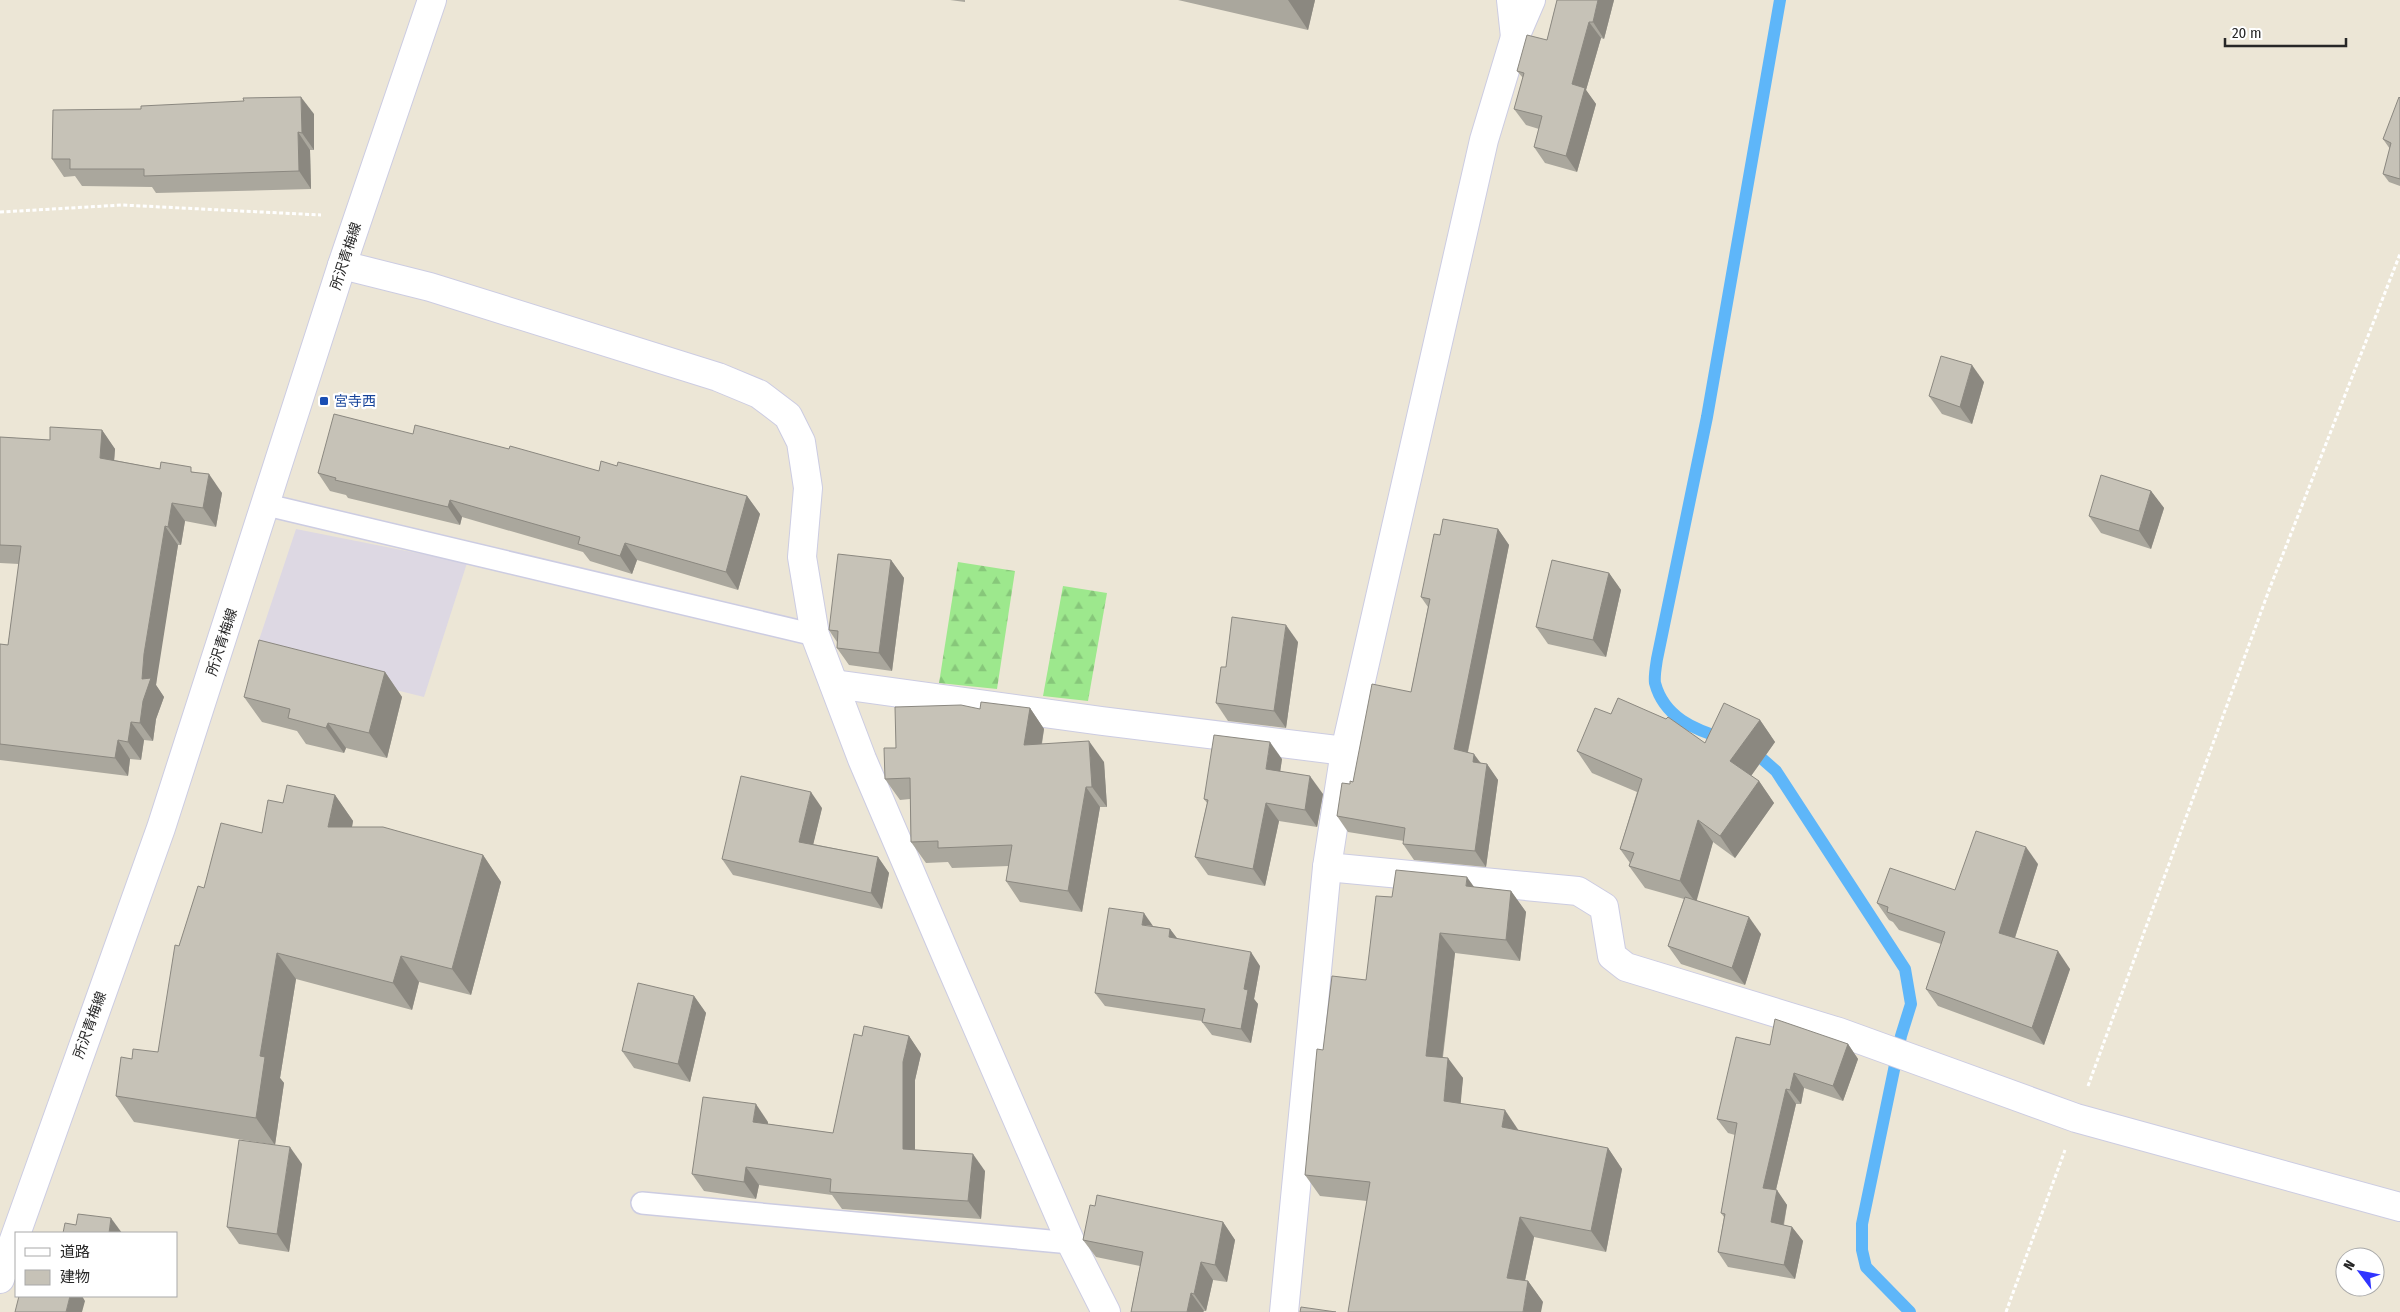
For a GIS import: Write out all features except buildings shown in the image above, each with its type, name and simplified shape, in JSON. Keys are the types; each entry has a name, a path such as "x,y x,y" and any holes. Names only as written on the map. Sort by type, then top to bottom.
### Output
{"street":[{"name":"所沢青梅線","path":"17,1232 161,828 267,505 342,265 432,0"},
{"path":"1511,0 1515,38"},
{"path":"1284,1312 1327,867 1345,751 1484,140 1515,38 1531,0"},
{"path":"342,265 430,286 718,377 759,394 788,416 801,442 808,488 802,558 815,635 862,759 1072,1243 1106,1312"},
{"path":"834,684 1102,721 1345,751"},
{"path":"1327,867 1578,891 1604,907 1612,956 1626,967 1838,1032 2076,1118 2400,1207"},
{"name":"所沢青梅線","path":"0,1279 15,1237"}],"lane":[{"path":"267,505 815,635"},
{"path":"642,1203 1072,1243"}],"path":[{"path":"0,212 122,205 359,217"},
{"path":"2006,1312 2269,590 2400,254"}],"shaded area":[{"path":"296,529 467,563 424,697 254,655"}],"green space":[{"path":"958,562 1015,571 997,689 939,683"},
{"path":"1063,586 1107,593 1088,701 1043,696"}],"waterway":[{"path":"1726,739 1692,726 1673,713 1659,695 1655,683 1655,674 1707,417 1780,0"},
{"path":"1751,749 1776,771 1905,969 1911,1004 1901,1036 1862,1224 1862,1250 1866,1267 1910,1312"}],"place":[{"name":"宮寺西","path":"324,401"}]}
